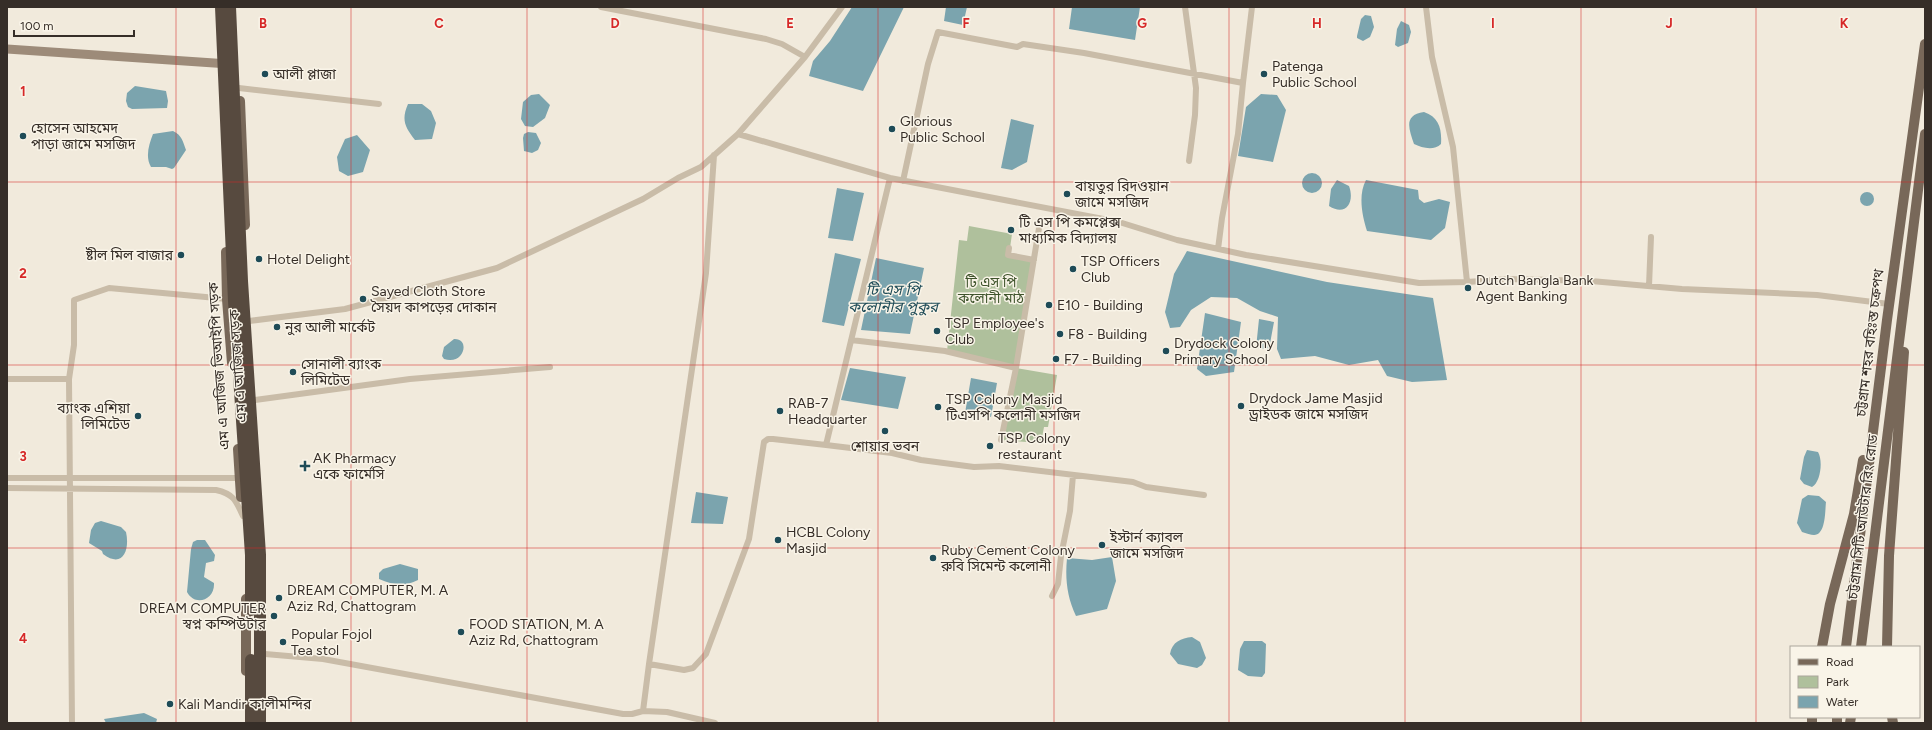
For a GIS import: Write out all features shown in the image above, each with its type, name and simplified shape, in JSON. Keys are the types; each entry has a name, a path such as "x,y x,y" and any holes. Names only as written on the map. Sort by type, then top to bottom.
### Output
{"highway":[{"path":"221,7 234,301 251,555 251,723"},
{"path":"230,7 242,281 260,555 260,723"}],"main road":[{"name":"এম এ আজিজ ভিআইপি সড়ক","path":"216,7 227,299 246,566 246,723"},
{"name":"এম এ আজিজ সড়ক","path":"235,7 249,320 265,569 266,723"},
{"name":"চট্টগ্রাম শহর বহিঃস্ত চক্রপথ","path":"1846,646 1889,304 1925,44"},
{"name":"চট্টগ্রাম শহর বহিঃস্ত চক্রপথ","path":"1905,296 1925,134"},
{"name":"চট্টগ্রাম সিটি আউটার রিং রোড","path":"1861,646 1905,296"},
{"path":"1887,646 1889,556 1906,321 1905,296"},
{"path":"1822,646 1830,604 1854,514 1887,320"}],"street":[{"path":"601,7 766,39 782,44 805,57"},
{"path":"249,320 345,309 497,268 643,199 678,178 701,167 738,134 805,57 842,7"},
{"path":"1185,7 1195,75 1195,115 1189,161"},
{"path":"1218,249 1222,218 1238,134 1252,7"},
{"path":"1426,7 1432,57 1452,147 1467,282"},
{"path":"903,181 928,64 938,32 1017,47 1023,44 1084,53 1243,83"},
{"path":"7,49 238,65"},
{"path":"239,88 379,104"},
{"path":"738,134 903,181 1119,222 1178,240 1218,249 1419,283 1509,280 1591,281 1649,286 1817,295 1889,304"},
{"path":"642,711 706,273 714,156"},
{"path":"826,445 890,178"},
{"path":"1001,440 1016,368 1040,222"},
{"path":"1649,286 1650,237"},
{"path":"1009,248 1008,255 1034,260"},
{"path":"72,723 69,379 74,345 74,300 109,288 227,299"},
{"path":"851,340 945,352 1016,368"},
{"path":"255,400 410,379 550,367"},
{"path":"7,379 69,379"},
{"path":"649,664 684,670 693,668 706,654 749,539 764,442 768,439 892,453 921,460 974,467 999,466 1133,482 1146,487 1204,494"},
{"path":"1052,596 1058,584 1061,556 1070,511 1073,475"},
{"path":"7,478 69,479 260,477"},
{"path":"7,488 216,490 227,492 235,500 243,516"},
{"path":"265,654 323,659 623,714 632,714 642,711 667,712 716,723"}],"green space":[{"name":"টি এস পি কলোনী মাঠ","path":"969,226 1012,234 1009,255 1034,260 1016,368 947,351 959,240 967,241"},
{"path":"1016,368 1057,375 1048,427 1044,427 1041,443 1001,440"}],"water":[{"path":"852,7 904,7 863,91 809,76 813,61 830,41"},
{"path":"946,7 967,7 963,25 944,21"},
{"path":"1072,7 1140,7 1135,40 1069,29"},
{"path":"1365,15 1371,16 1374,27 1370,37 1363,41 1357,38 1357,36 1361,19"},
{"path":"1401,21 1409,25 1411,32 1408,43 1398,47 1395,45 1397,29"},
{"path":"135,86 166,91 168,101 167,108 132,109 128,107 126,101 127,93"},
{"path":"539,94 550,105 545,118 533,127 525,126 521,119 523,102 531,95"},
{"path":"1261,94 1277,95 1286,110 1273,162 1238,156 1246,107"},
{"path":"408,104 422,104 431,111 436,123 432,139 415,140 405,123 405,115"},
{"path":"1424,112 1436,120 1440,129 1441,144 1435,148 1424,148 1414,144 1412,138 1409,128 1410,119 1417,114"},
{"path":"1011,119 1034,125 1027,162 1012,170 1001,168"},
{"path":"173,131 180,137 186,150 172,169 166,167 151,167 148,155 153,134"},
{"path":"528,132 536,133 541,143 538,150 532,153 524,151 523,138 524,134"},
{"path":"357,135 370,150 363,172 348,176 339,171 337,157 345,139"},
{"path":"1312,173 1319,176 1322,183 1319,190 1312,193 1305,190 1302,183 1305,176"},
{"path":"1337,180 1349,186 1351,192 1348,206 1340,210 1329,206 1331,189"},
{"path":"1366,180 1418,190 1419,199 1424,203 1439,199 1450,202 1445,228 1431,240 1367,231 1362,212 1361,199"},
{"path":"837,188 864,193 853,241 828,238"},
{"path":"1864,192 1870,192 1874,196 1874,202 1870,206 1864,206 1860,202 1860,196"},
{"path":"1187,251 1327,282 1433,298 1447,380 1412,382 1387,376 1378,360 1349,365 1315,356 1281,359 1277,349 1278,317 1260,311 1237,298 1211,297 1191,310 1180,327 1170,328 1165,312 1174,274"},
{"path":"835,253 861,259 844,326 822,322"},
{"name":"টি এস পি কলোনীর পুকুর","path":"876,258 924,268 910,334 861,330"},
{"path":"1205,313 1241,322 1234,372 1206,376 1197,369"},
{"path":"1259,319 1274,322 1269,349 1256,348"},
{"path":"454,339 459,340 462,343 464,347 463,351 456,359 444,359 442,356 444,347"},
{"path":"850,368 906,377 898,409 841,400"},
{"path":"971,378 997,383 991,417 965,413"},
{"path":"1807,450 1818,452 1820,456 1821,465 1819,476 1812,487 1804,484 1800,479 1804,457"},
{"path":"696,492 728,497 723,524 691,523"},
{"path":"1808,495 1819,496 1826,502 1823,527 1818,534 1814,535 1802,532 1797,523 1802,499"},
{"path":"101,521 121,527 126,532 126,551 120,558 110,558 89,543 91,530 95,523"},
{"path":"197,540 205,540 215,555 214,561 206,563 204,577 214,583 211,594 204,600 190,597 187,592 191,549 193,542"},
{"path":"1112,557 1116,581 1107,609 1076,616 1067,588 1067,558 1092,560"},
{"path":"400,564 418,569 418,580 408,584 398,584 389,583 379,579 379,573 383,569"},
{"path":"1192,637 1200,642 1206,658 1202,665 1197,668 1178,664 1170,654 1173,646 1178,641 1184,638"},
{"path":"1244,641 1262,641 1266,644 1265,673 1262,677 1248,676 1238,670 1240,649"},
{"path":"144,713 157,719 156,723 106,723 104,719"}],"place":[{"name":"আলী প্লাজা","path":"265,74"},
{"name":"Patenga Public School","path":"1264,74"},
{"name":"Glorious Public School","path":"892,129"},
{"name":"হোসেন আহমেদ পাড়া জামে মসজিদ","path":"23,136"},
{"name":"বায়তুর রিদওয়ান জামে মসজিদ","path":"1067,194"},
{"name":"টি এস পি কমপ্লেক্স মাধ্যমিক বিদ্যালয়","path":"1011,230"},
{"name":"ষ্টীল মিল বাজার","path":"181,255"},
{"name":"Hotel Delight","path":"259,259"},
{"name":"TSP Officers Club","path":"1073,269"},
{"name":"Dutch Bangla Bank Agent Banking","path":"1468,288"},
{"name":"Sayed Cloth Store সৈয়দ কাপড়ের দোকান","path":"363,299"},
{"name":"E10 - Building","path":"1049,305"},
{"name":"নুর আলী মার্কেট","path":"277,327"},
{"name":"TSP Employee's Club","path":"937,331"},
{"name":"F8 - Building","path":"1060,334"},
{"name":"Drydock Colony Primary School","path":"1166,351"},
{"name":"F7 - Building","path":"1056,359"},
{"name":"সোনালী ব্যাংক লিমিটেড","path":"293,372"},
{"name":"Drydock Jame Masjid ড্রাইডক জামে মসজিদ","path":"1241,406"},
{"name":"TSP Colony Masjid টিএসপি কলোনী মসজিদ","path":"938,407"},
{"name":"RAB-7 Headquarter","path":"780,411"},
{"name":"ব্যাংক এশিয়া লিমিটেড","path":"138,416"},
{"name":"শোয়ার ভবন","path":"885,431"},
{"name":"TSP Colony restaurant","path":"990,446"},
{"name":"AK Pharmacy একে ফার্মেসি","path":"305,466"},
{"name":"HCBL Colony Masjid","path":"778,540"},
{"name":"ইস্টার্ন ক্যাবল জামে মসজিদ","path":"1102,545"},
{"name":"Ruby Cement Colony রুবি সিমেন্ট কলোনী","path":"933,558"},
{"name":"DREAM COMPUTER, M. A Aziz Rd, Chattogram","path":"279,598"},
{"name":"DREAM COMPUTER স্বপ্ন কম্পিউটার","path":"274,616"},
{"name":"FOOD STATION, M. A Aziz Rd, Chattogram","path":"461,632"},
{"name":"Popular Fojol Tea stol","path":"283,642"},
{"name":"Kali Mandir কালীমন্দির","path":"170,704"}]}
